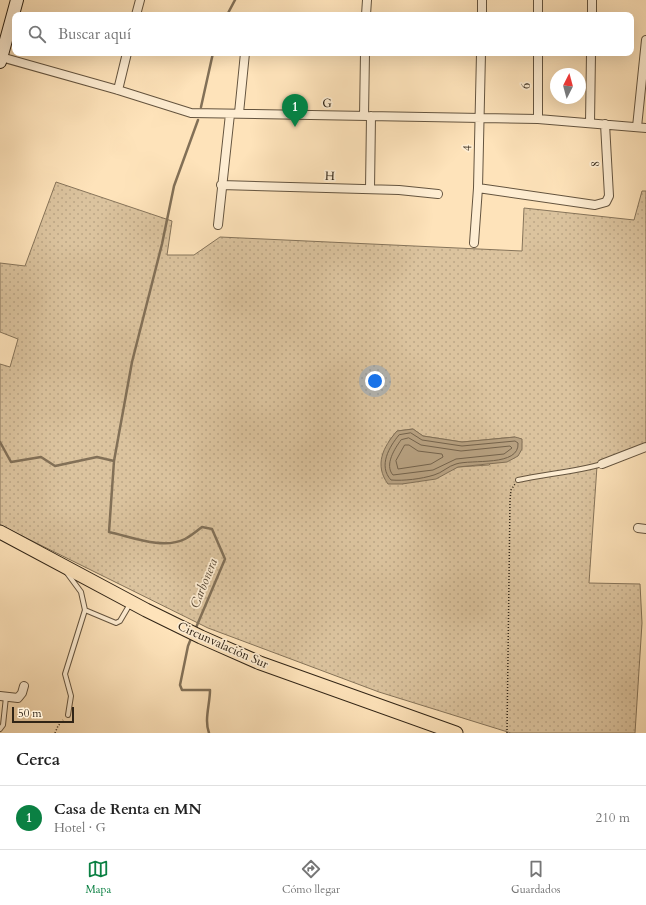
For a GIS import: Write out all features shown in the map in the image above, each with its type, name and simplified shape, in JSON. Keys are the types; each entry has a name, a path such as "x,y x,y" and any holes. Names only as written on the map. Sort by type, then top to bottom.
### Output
{"main road":[{"path":"14,12 17,0"},
{"path":"1,60 12,19"},
{"name":"Circunvalación Sur","path":"0,532 132,603 201,637 260,663 456,733"}],"street":[{"path":"137,12 140,0"},
{"path":"366,12 367,0"},
{"path":"482,0 482,12"},
{"path":"538,0 538,12"},
{"path":"592,0 592,12"},
{"path":"637,127 646,40"},
{"path":"118,90 126,56"},
{"path":"239,113 245,56"},
{"path":"365,56 370,189"},
{"name":"4","path":"474,243 478,188 481,56"},
{"name":"6","path":"538,56 538,119"},
{"path":"590,123 591,56"},
{"name":"G","path":"1,60 118,90 192,113 538,119 646,128"},
{"path":"218,225 221,185 230,114"},
{"name":"8","path":"478,188 595,204 606,202 609,196 605,124"},
{"name":"H","path":"221,185 370,189 438,194"},
{"path":"602,464 646,447"},
{"path":"3,697 18,698 22,693 24,686"}],"lane":[{"path":"518,480 541,475 580,470 602,464"},
{"path":"61,565 81,592 86,610 64,674 71,696 68,715"},
{"path":"86,610 116,623 120,622 132,603"},
{"path":"0,729 3,725 3,697"}],"path":[{"path":"507,733 510,500 511,490 518,480"},
{"path":"55,733 58,726 68,715"}],"shaded area":[{"path":"56,182 172,221 167,255 194,255 220,237 522,251 524,208 634,220 642,191 646,191 646,444 597,466 589,583 640,584 642,623 635,733 511,733 379,692 208,628 0,525 0,364 10,367 18,339 0,332 0,263 25,266","holes":["413,429 423,436 462,442 515,437 489,465 458,467 402,484 389,441 397,431"]}],"water":[{"path":"413,429 423,436 462,442 515,437 522,439 522,449 518,456 507,462 458,467 436,479 402,484 388,484 384,477 381,463 384,450 397,431"}],"waterway":[{"path":"229,12 235,0"},
{"path":"201,107 212,56"},
{"path":"114,461 132,362 162,244 174,186 198,120"},
{"name":"Carbonera","path":"0,442 11,462 41,457 55,466 97,457 114,461 109,532 147,542 167,543 185,539 202,527 212,529 225,559 195,630"},
{"name":"Carbonera","path":"192,636 188,646 180,685 182,690 210,690 207,717 209,733"}],"place":[{"name":"Casa de Renta en MN","path":"295,127"}]}
